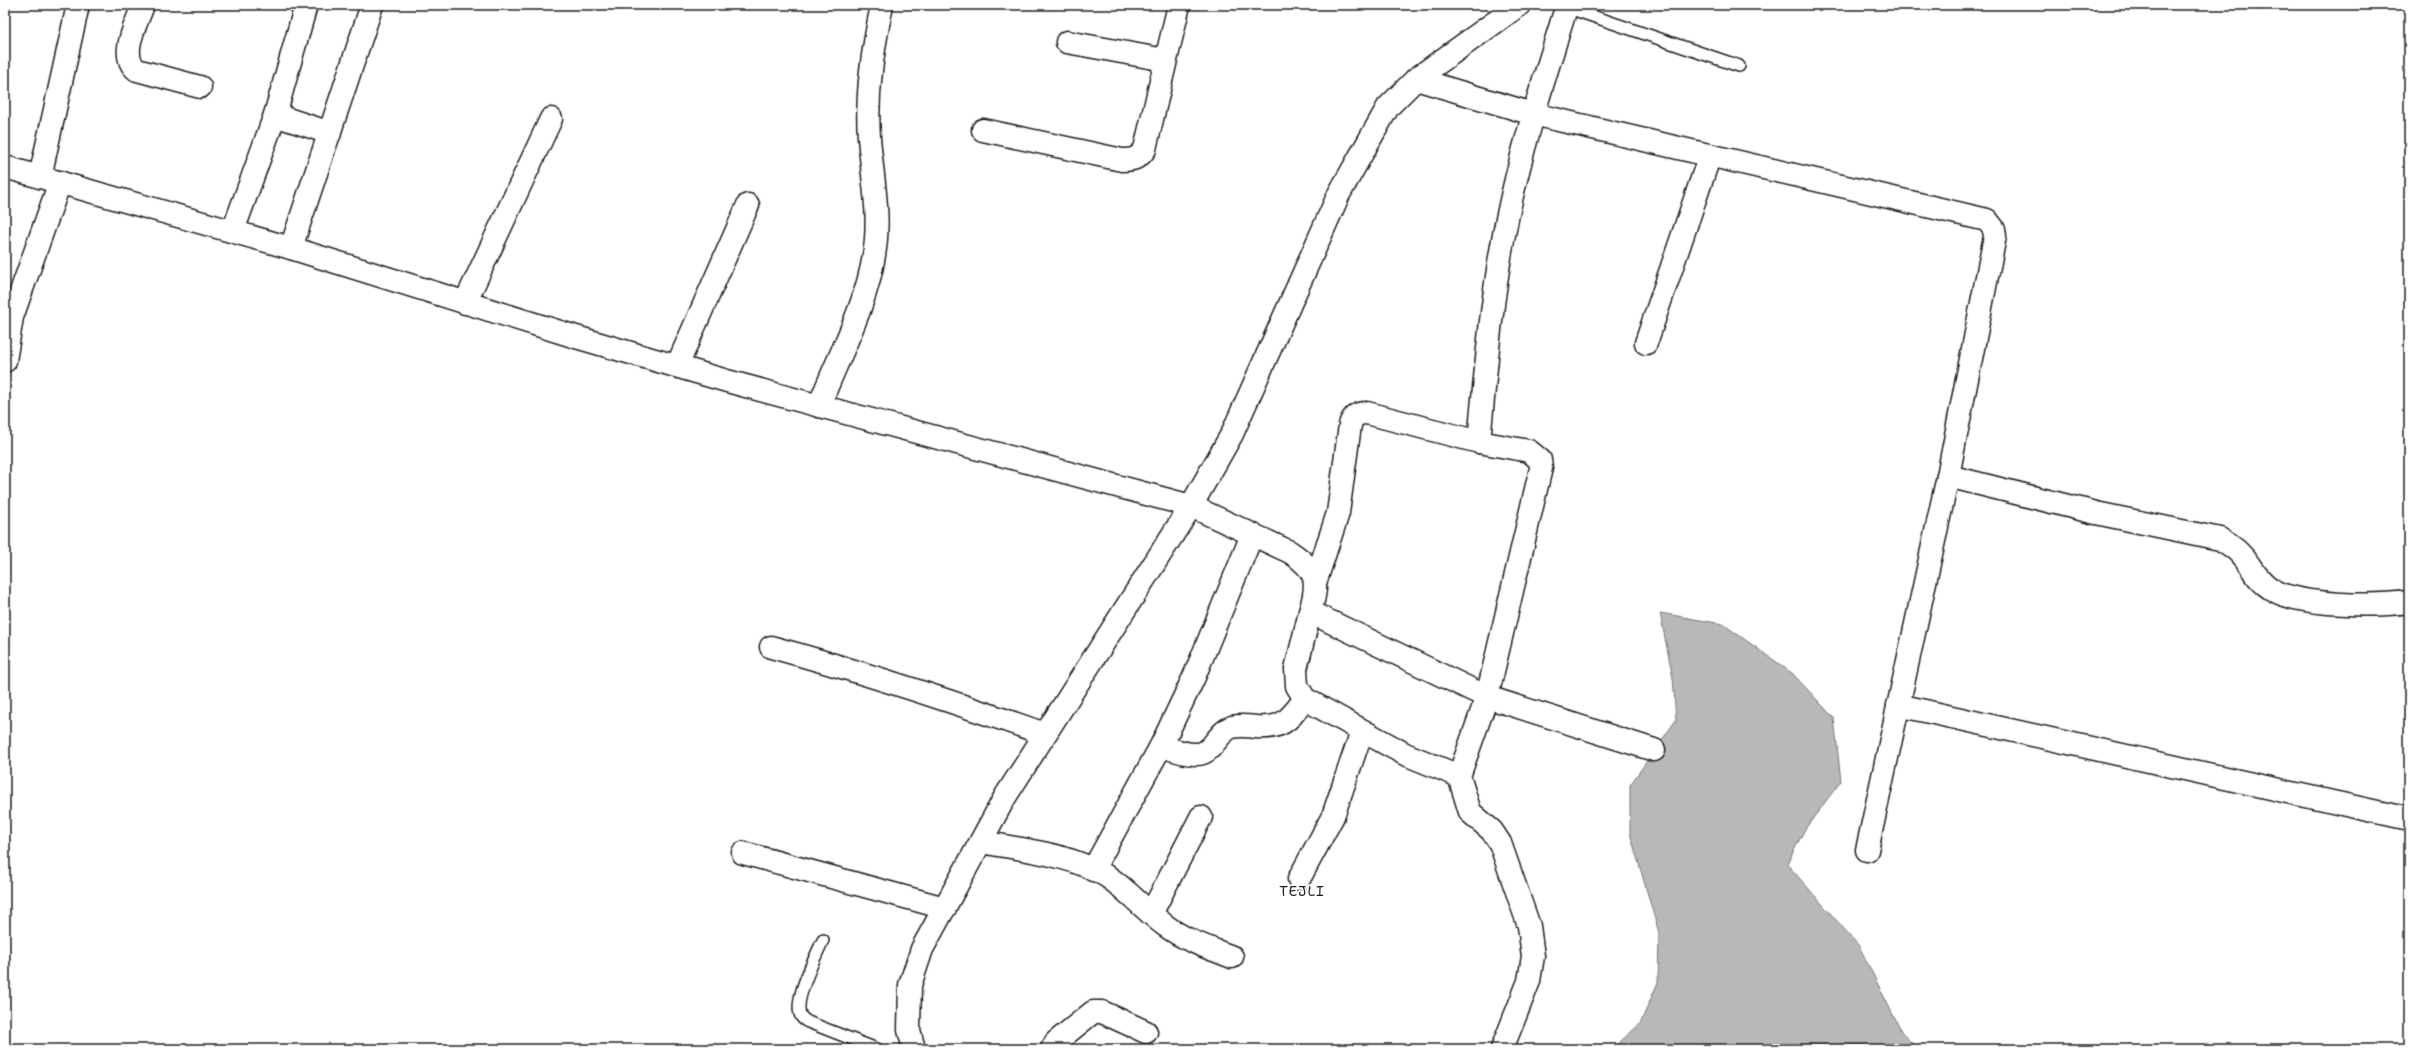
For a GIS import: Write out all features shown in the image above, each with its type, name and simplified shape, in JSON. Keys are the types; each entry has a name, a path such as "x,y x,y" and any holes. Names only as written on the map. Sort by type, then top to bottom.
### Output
{"street":[{"path":"5,361 12,317 50,180 78,5"},
{"path":"143,5 129,48 128,58 132,66 137,70 200,87"},
{"path":"233,231 275,114 306,5"},
{"path":"291,248 372,5"},
{"path":"819,406 866,291 875,254 876,208 869,136 868,97 872,53 882,5"},
{"path":"984,130 1122,160 1132,160 1140,157 1145,149 1179,5"},
{"path":"914,1049 909,1030 910,985 922,950 982,842 1005,797 1191,506 1232,434 1339,194 1388,107 1416,79 1519,5"},
{"path":"1479,442 1496,278 1507,218 1533,114 1567,6"},
{"path":"1067,42 1165,60"},
{"path":"1416,79 1533,114 1987,220 1992,224 1995,236 1948,476 1867,850"},
{"path":"275,114 330,132"},
{"path":"465,302 551,119"},
{"path":"1646,343 1710,155"},
{"path":"5,167 291,248 677,366 819,406 1191,506 1290,552 1303,561 1311,570 1316,580"},
{"path":"677,366 748,205"},
{"path":"1459,776 1405,754 1362,731 1305,699 1297,686 1296,669 1316,592 1316,580 1338,513 1352,418 1359,413 1367,413 1479,442 1529,451 1540,460 1541,468 1487,697 1459,776 1470,812 1492,831 1500,843 1529,926 1533,956 1529,981 1502,1049"},
{"path":"1948,476 2220,540 2234,547 2254,573 2270,588 2289,597 2384,605 2409,602"},
{"path":"1093,870 1161,746 1194,677 1252,534"},
{"path":"1310,612 1487,697 1654,750"},
{"path":"771,647 908,686 1045,734"},
{"path":"1161,746 1196,754 1203,753 1210,748 1221,733 1230,728 1241,725 1270,728 1279,726 1289,719 1305,699"},
{"path":"1898,705 2409,820"},
{"path":"1299,880 1333,816 1362,731"},
{"path":"1151,914 1201,818"},
{"path":"982,842 1040,853 1077,863 1107,876 1131,894 1151,914 1184,938 1232,957"},
{"path":"743,853 945,908"},
{"path":"1052,1049 1056,1042 1093,1012 1102,1012 1146,1032"}],"lane":[{"path":"1567,6 1739,66"},
{"path":"823,940 801,992 799,1006 801,1016 808,1022 877,1049"}],"shaded area":[{"path":"1660,613 1723,624 1792,673 1834,718 1841,781 1805,829 1787,864 1859,946 1901,1031 1917,1049 1612,1049 1640,1024 1658,982 1659,933 1630,833 1630,785 1676,720 1673,678"}],"district":[{"name":"TEJLI","path":"1302,891"}]}
